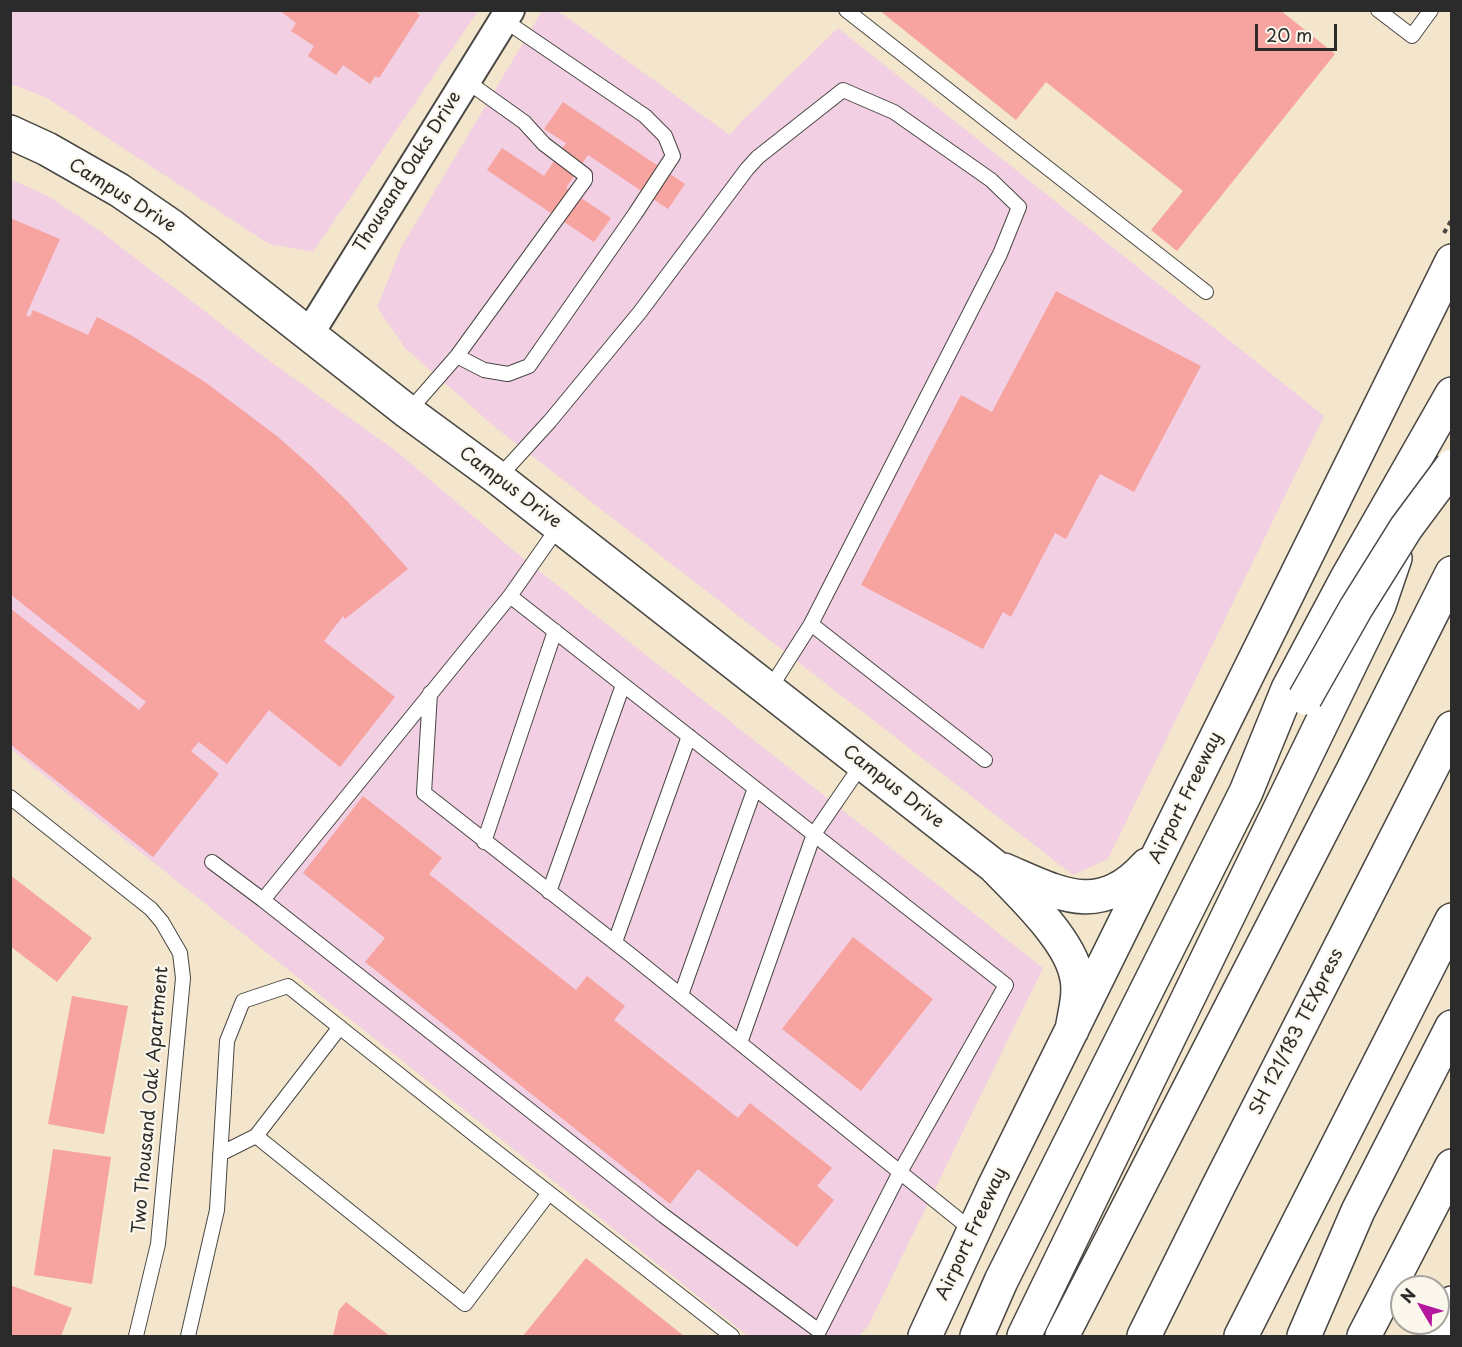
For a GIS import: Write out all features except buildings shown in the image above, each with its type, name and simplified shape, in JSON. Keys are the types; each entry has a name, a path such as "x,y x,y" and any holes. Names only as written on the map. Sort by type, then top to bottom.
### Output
{"main road":[{"name":"Campus Drive","path":"10,132 47,149 136,201 170,225 994,866 1047,925 1069,954 1077,974 1078,997 1072,1030"},
{"name":"Airport Freeway","path":"925,1336 973,1231 1452,261"},
{"path":"977,1336 1006,1270 1296,694 1346,580 1452,394"},
{"path":"1024,1336 1379,605 1452,394"},
{"path":"1296,694 1356,608 1399,538 1452,466"},
{"path":"1062,1336 1452,573"},
{"name":"SH 121/183 TEXpress","path":"1144,1336 1452,728"},
{"name":"Campus Drive","path":"994,866 1073,897 1098,897 1111,894 1124,887 1160,850"},
{"path":"1241,1336 1452,920"},
{"path":"1304,1336 1358,1211 1452,1027"},
{"path":"1364,1336 1452,1166"},
{"path":"1434,1336 1452,1303"}],"street":[{"name":"Thousand Oaks Drive","path":"309,334 507,15"}],"lane":[{"path":"846,10 1206,292"},
{"path":"1378,10 1412,36 1431,10"},
{"path":"457,356 484,370 508,374 529,366 673,156 665,136 645,116 560,58 507,15"},
{"path":"408,412 457,356 585,180 585,175 544,144 524,122 465,80"},
{"path":"498,478 550,421 640,312 747,168 843,90 894,112 991,180 1018,207 1000,254 812,624 769,690"},
{"path":"263,900 510,596 559,526"},
{"path":"213,862 663,1216 823,1334 900,1172 1006,985 510,596"},
{"path":"812,624 985,760"},
{"path":"484,842 555,631"},
{"path":"549,892 623,685"},
{"path":"430,693 424,793 615,942 973,1231"},
{"path":"615,942 689,736"},
{"path":"740,1043 814,834 863,763"},
{"path":"681,995 755,788"},
{"name":"Two Thousand Oak Apartment","path":"10,797 151,909 162,922 180,953 183,978 158,1244 136,1336"},
{"path":"188,1336 217,1210 226,1041 243,1001 288,986 732,1336"},
{"path":"220,1154 256,1136 340,1027"},
{"path":"256,1136 465,1304 549,1193"}],"shaded area":[{"path":"11,10 478,11 313,252 269,244 47,98 11,84"},
{"path":"542,11 558,11 730,135 838,28 1324,416 1108,859 1073,875 496,428 405,348 377,307 402,246"},
{"path":"10,179 50,197 100,231 271,362 396,451 519,555 1043,968 868,1326 859,1336 748,1336 11,749"}]}
